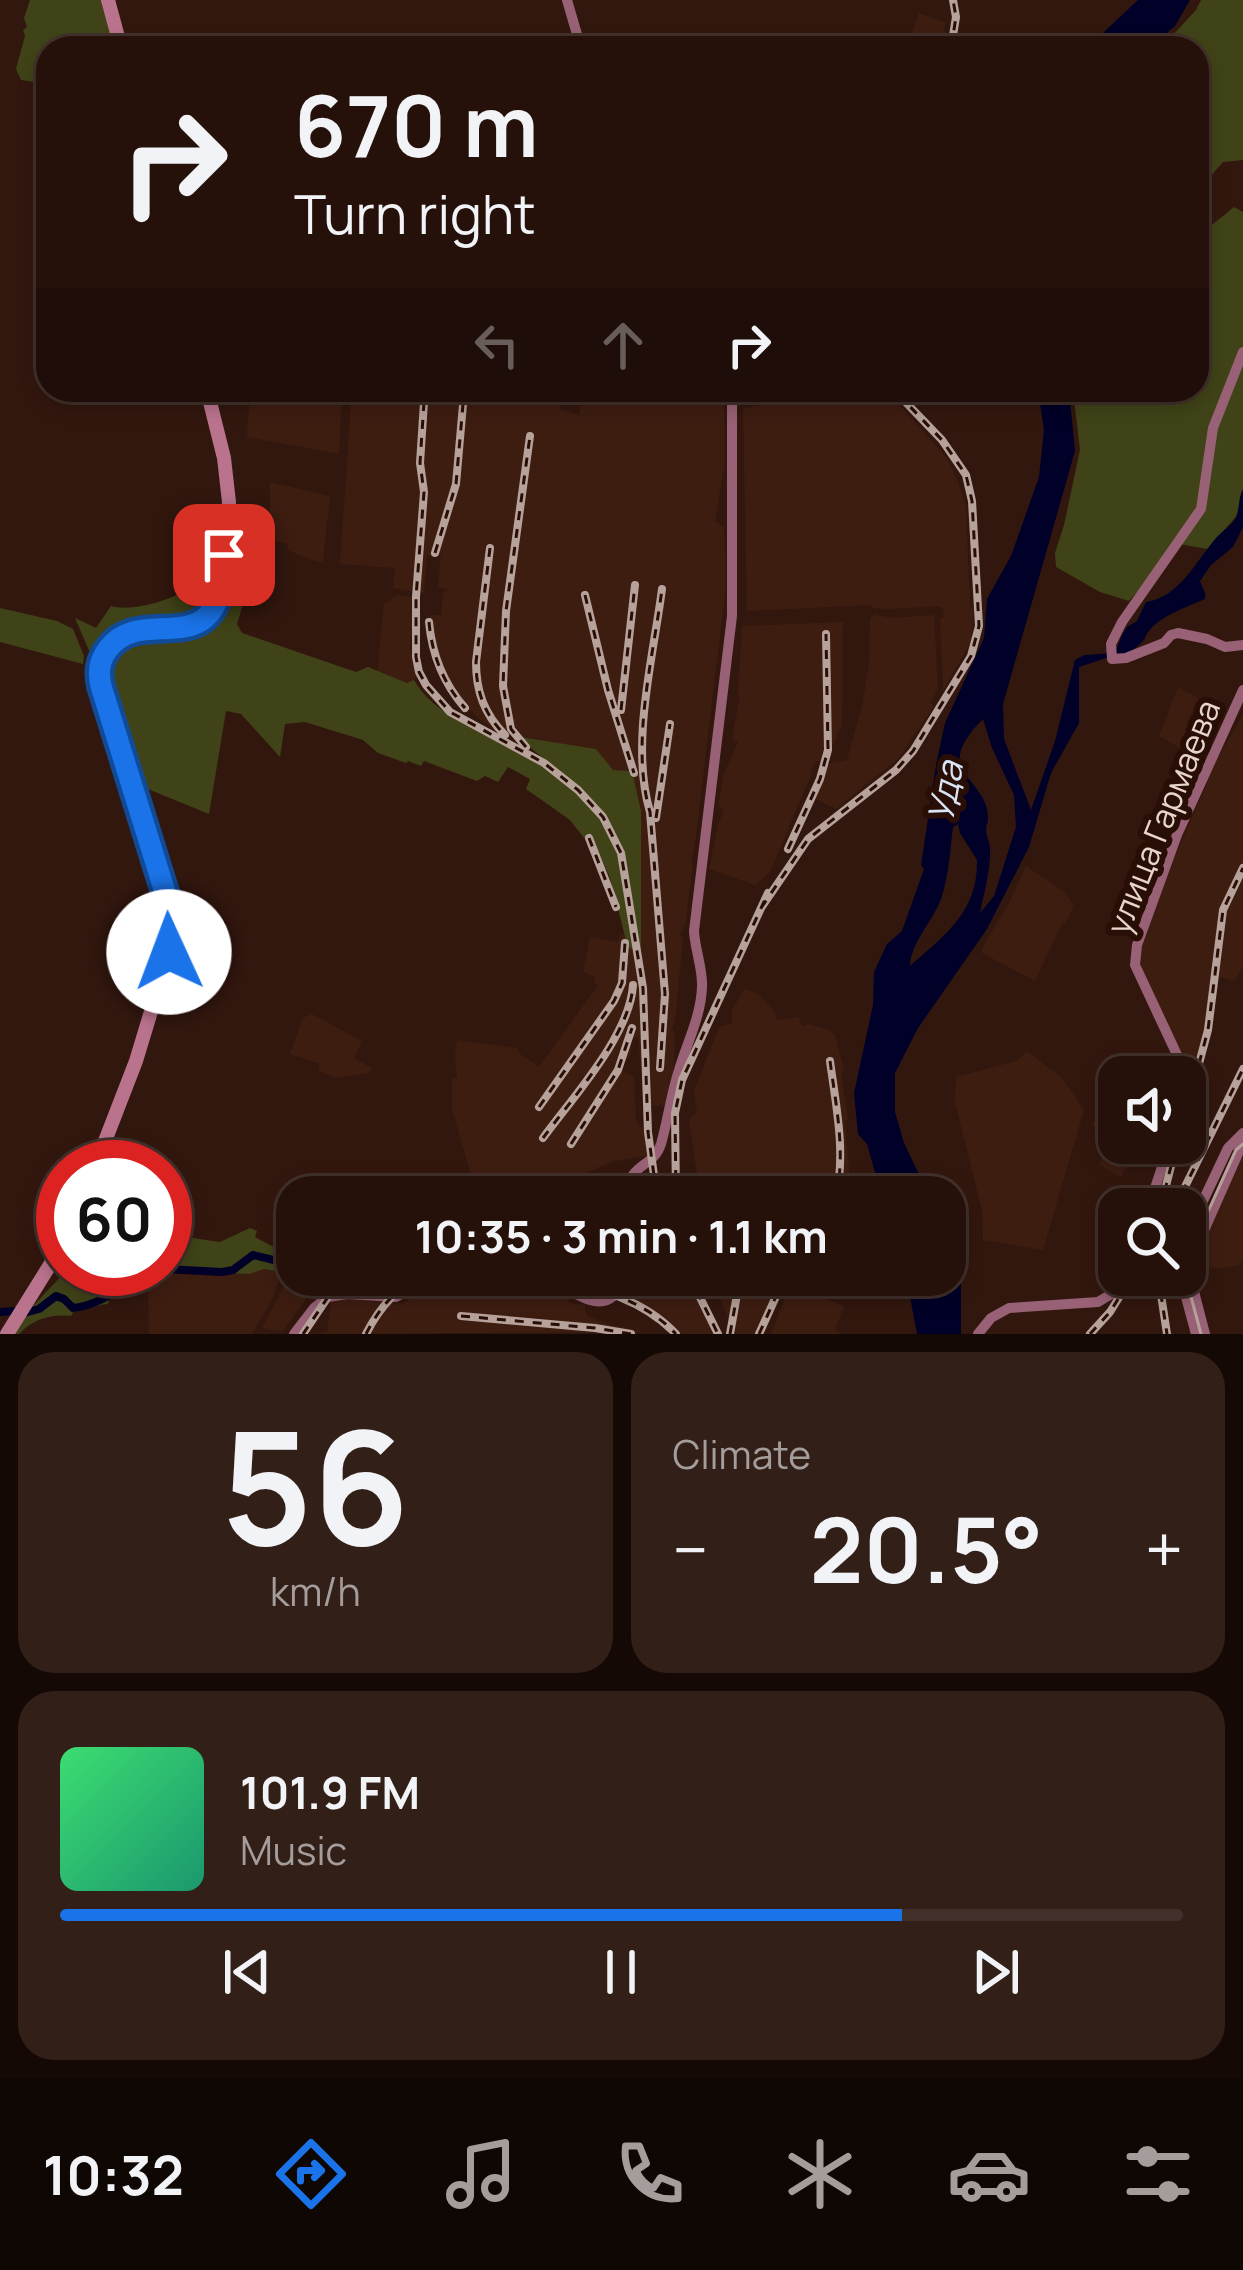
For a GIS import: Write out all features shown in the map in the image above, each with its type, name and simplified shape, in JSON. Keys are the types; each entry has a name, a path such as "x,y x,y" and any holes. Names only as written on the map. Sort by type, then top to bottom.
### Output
{"main road":[{"path":"108,0 118,36"},
{"path":"105,1140 136,1061 169,952 173,918 101,686 100,665 121,637 196,623 216,602 229,502 210,402"},
{"path":"7,1334 36,1287"}],"street":[{"path":"567,0 578,36"},
{"path":"1243,352 1213,428 1201,509 1122,622 1110,653 1115,660 1126,658 1178,633 1220,646 1243,645"},
{"path":"631,1176 660,1149 702,989 694,931 732,616 732,402"},
{"name":"улица Гармаева","path":"1178,1056 1135,965 1142,926 1157,886 1243,690"},
{"path":"1206,1195 1228,1148 1243,1137"},
{"path":"1200,1334 1191,1260 1243,1137"},
{"path":"294,1334 314,1308 334,1296"},
{"path":"581,1296 600,1301 613,1296"},
{"path":"978,1334 991,1318 1009,1308 1098,1303 1108,1296"},
{"path":"1187,1296 1200,1334"}],"shaded area":[{"path":"919,13 946,23 947,36 911,36"},
{"path":"249,402 341,402 339,454 247,437"},
{"path":"351,402 561,402 560,409 579,415 581,402 724,402 725,460 715,521 724,527 726,586 685,925 680,934 673,1076 666,1105 645,1107 638,1037 631,1040 631,1055 622,1065 623,1071 634,1076 636,1122 646,1132 648,1156 613,1161 579,1176 490,1176 490,1172 471,1176 452,1109 457,1040 518,1048 539,1067 598,985 594,976 583,972 590,937 618,942 620,934 626,934 629,948 641,950 641,811 632,771 613,770 542,741 498,732 479,719 447,681 431,634 430,615 441,615 443,593 449,590 438,587 441,556 427,555 424,593 393,588 395,568 340,564"},
{"path":"760,402 897,402 946,457 966,507 970,607 974,608 971,642 943,691 940,618 944,610 940,606 747,611 743,408"},
{"path":"270,482 330,496 323,561 287,550 288,544 262,538 248,542 249,526 263,523 263,516 270,517"},
{"path":"397,595 415,598 410,648 419,677 408,683 377,672 384,604"},
{"path":"874,614 891,618 934,615 938,690 930,702 934,706 898,759 836,809 813,798 827,764 847,760 862,706"},
{"path":"843,622 842,725 826,761 816,761 810,771 770,872 755,885 709,869 724,810 718,806 724,773 738,742 732,738 740,697 742,626"},
{"path":"1178,687 1199,699 1187,723 1201,730 1190,754 1159,736"},
{"path":"1243,715 1243,967 1234,981 1214,975 1199,1056 1183,1056 1140,970 1142,930 1208,774"},
{"path":"1026,866 1063,891 1074,906 1035,981 982,953"},
{"path":"744,989 757,993 775,1011 777,1020 798,1017 803,1026 835,1035 844,1070 850,1176 697,1176 689,1118 697,1113 694,1091 719,1027 732,1023 732,1010"},
{"path":"312,1014 362,1041 354,1058 372,1068 369,1073 336,1078 318,1071 320,1064 290,1054 303,1018"},
{"path":"1027,1051 1063,1079 1084,1110 1043,1250 983,1240 982,1210 955,1102 956,1077 1016,1061"},
{"path":"1243,1153 1243,1261 1218,1269 1206,1266 1206,1238"},
{"path":"1099,1164 1128,1164 1121,1177"},
{"path":"276,1271 273,1298 252,1334 149,1334 148,1296 192,1296 192,1272"},
{"path":"279,1296 308,1296 282,1332 262,1328"},
{"path":"419,1296 569,1296 569,1303 585,1305 586,1315 602,1323 646,1332 309,1334 327,1332 331,1301 336,1297 379,1297 398,1305"},
{"path":"628,1296 698,1296 717,1334 683,1334 665,1317"},
{"path":"719,1296 775,1296 757,1334 735,1334"},
{"path":"786,1296 820,1296 844,1306 835,1330 841,1334 771,1334"}],"green space":[{"path":"30,0 104,0 114,36 36,36 36,82 21,80 16,69 27,27 24,18"},
{"path":"1201,0 1243,0 1243,160 1223,162 1209,178 1209,36 1172,36"},
{"path":"1234,207 1243,212 1243,493 1239,513 1208,549 1179,544 1129,601 1100,592 1056,567 1055,553 1080,450 1074,402 1209,402 1209,227"},
{"path":"203,555 220,559 217,588 201,615 139,626 94,662 75,618 96,628 111,606 140,606 173,597 192,584"},
{"path":"231,558 254,567 237,624 242,633 356,672 368,667 407,683 414,680 442,710 542,766 581,796 610,834 619,857 634,949 628,948 610,878 591,835 584,838 570,820 526,789 530,779 508,767 498,782 485,776 477,781 424,761 421,766 406,763 378,753 363,740 305,722 285,724 280,757 241,714 226,711 209,814 138,785 105,686 106,659 122,642 204,626"},
{"path":"0,608 73,629 83,664 0,642"},
{"path":"520,737 596,749 613,770 632,771 641,811 641,950 625,865 611,828 584,792"},
{"path":"250,1228 257,1231 255,1237 276,1248 276,1271 192,1272 192,1238 220,1242"},
{"path":"42,1296 120,1296 71,1316 43,1319 13,1334"}],"water":[{"path":"1138,0 1190,0 1163,36 1100,36"},
{"name":"Уда","path":"1040,402 1070,402 1075,451 1003,704 1004,739 1031,810 1055,741 1075,660 1115,653 1146,602 1178,586 1234,520 1243,489 1243,527 1233,547 1200,581 1205,599 1161,620 1132,651 1079,667 1079,723 1051,773 1029,847 987,929 918,1028 895,1073 895,1112 920,1176 876,1176 867,1144 858,1134 854,1093 873,1005 874,972 887,944 902,931 924,869 945,723 984,638 987,599 1011,556 1039,477 1044,430","holes":["983,719 1014,795 1016,827 994,896 980,913 989,864 988,819 980,793 965,774 961,752","958,824 977,860 972,894 957,921 910,966 914,948 942,896 953,827"]},
{"path":"910,1296 961,1296 961,1334 917,1334"}],"waterway":[{"path":"192,1270 233,1270 253,1255 276,1261"},
{"path":"24,1313 56,1296"},
{"path":"56,1296 73,1308 106,1296"},
{"path":"0,1312 18,1311"}],"tram line":[{"path":"1201,1334 1186,1260 1236,1150 1243,1144"}],"railway":[{"path":"953,0 953,36"},
{"path":"424,402 420,463 424,492 416,597 419,672 450,712 544,763 578,790 603,817 621,853 643,988 654,1176"},
{"path":"435,553 456,484 463,402"},
{"path":"761,908 808,839 896,770 913,751 971,656 979,626 972,501 966,475 942,440 906,402"},
{"path":"526,747 511,729 503,686 506,611 530,436"},
{"path":"490,548 476,673 487,710 505,735"},
{"path":"621,710 635,585"},
{"path":"660,1068 665,994 642,758 645,701 662,589"},
{"path":"585,595 634,773"},
{"path":"429,622 440,668 465,708"},
{"path":"788,849 828,750 826,634"},
{"path":"656,818 670,724"},
{"path":"589,838 616,907"},
{"path":"1201,1056 1223,910 1243,868"},
{"path":"676,1176 675,1113 682,1080 768,893"},
{"path":"539,1107 614,1001 622,983 625,943"},
{"path":"543,1138 611,1045 630,1004 633,985"},
{"path":"571,1144 618,1070 632,1028"},
{"path":"830,1061 839,1176"},
{"path":"1184,1188 1243,1069"},
{"path":"1165,1188 1172,1164"},
{"path":"303,1334 329,1296"},
{"path":"366,1334 394,1296"},
{"path":"615,1296 647,1310 676,1334"},
{"path":"699,1296 718,1334"},
{"path":"730,1334 737,1296"},
{"path":"759,1334 776,1296"},
{"path":"1090,1334 1120,1296"},
{"path":"1161,1296 1167,1334"},
{"path":"461,1316 631,1334"}],"route":[{"path":"169,952 170,903 99,680 100,665 121,637 204,619 220,590 224,555"}]}
